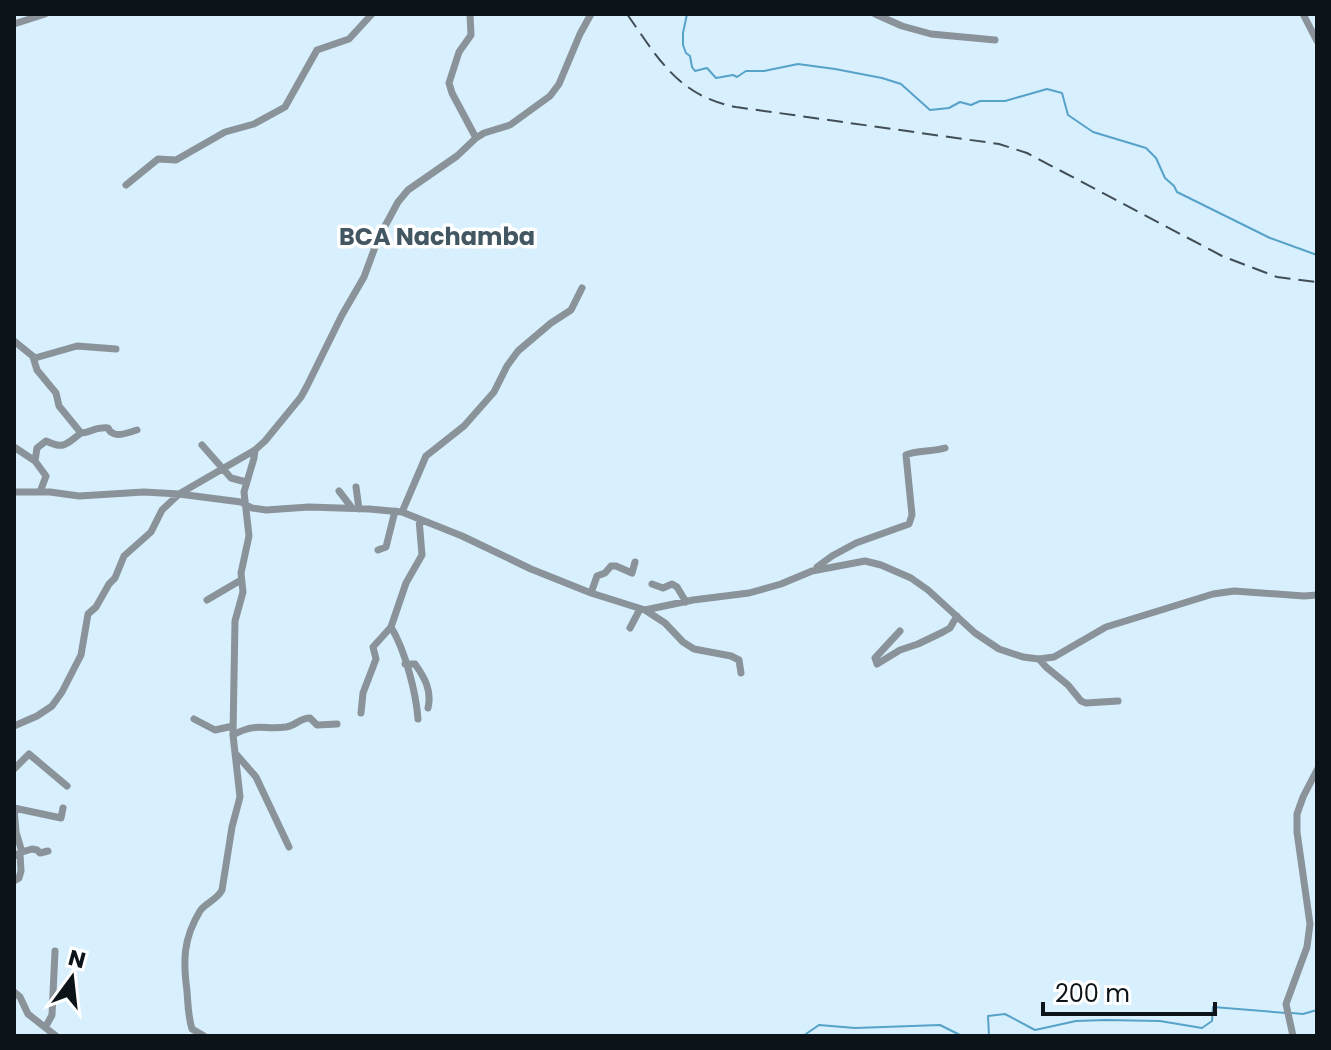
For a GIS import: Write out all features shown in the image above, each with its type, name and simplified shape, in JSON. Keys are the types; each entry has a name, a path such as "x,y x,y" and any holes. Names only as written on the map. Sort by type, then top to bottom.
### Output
{"street":[{"path":"14,24 45,14"},
{"path":"126,185 158,159 176,160 225,132 254,124 285,107 317,50 349,39 372,14"},
{"path":"470,14 471,35 459,52 449,83 476,138"},
{"path":"14,726 52,706 62,692 81,655 88,614 115,578 124,556 151,532 162,510 179,494 255,450 301,397 364,277 378,239 398,202 476,138 510,125 555,92 591,14"},
{"path":"875,14 931,34 995,40"},
{"path":"1303,14 1317,41"},
{"path":"378,550 386,547 426,456 461,430 494,392 501,375 518,351 571,310 582,288"},
{"path":"14,341 33,357 37,370 56,393 59,406 81,433"},
{"path":"33,357 77,346 116,349"},
{"path":"35,461 37,448 46,441 63,447 81,433 99,427 120,435 137,430"},
{"path":"202,445 231,478 246,482"},
{"path":"14,447 35,461 46,476 40,492"},
{"path":"812,571 856,543 909,524 912,515 906,455 945,448"},
{"path":"204,1036 191,1032 184,951 201,909 222,890 240,797 233,730 235,621 243,592 242,567 249,536 244,492 255,450"},
{"path":"356,487 356,508"},
{"path":"339,491 356,508"},
{"path":"14,492 79,496 144,492 234,501 266,510 309,507 399,512 462,536 512,562 591,593 643,609 665,623 694,649 739,660 741,673"},
{"path":"361,713 363,693 376,659 373,647 391,627 406,583 422,555 419,519"},
{"path":"630,628 643,609 739,595 770,588 812,571 858,561 871,562 911,578 975,633 999,649 1039,659 1054,657 1106,627 1213,594 1234,591 1317,595"},
{"path":"591,593 597,576 611,566 632,573 635,562"},
{"path":"207,600 241,580"},
{"path":"652,584 663,588 672,584 686,602"},
{"path":"900,631 875,658 877,664 950,628 957,616"},
{"path":"391,627 414,692 418,719"},
{"path":"1039,659 1081,701 1118,701"},
{"path":"405,664 415,664 424,676 429,692 428,708"},
{"path":"194,719 215,730 290,727 304,718 310,718 317,725 337,724"},
{"path":"235,753 256,777 289,847"},
{"path":"14,769 29,754 67,786"},
{"path":"1293,1036 1287,1001 1307,947 1310,924 1297,814 1317,770"},
{"path":"14,881 21,871 14,807 61,818 63,808"},
{"path":"19,854 32,849 44,853 48,851"},
{"path":"46,1026 52,1015 55,951"},
{"path":"14,992 28,1014 56,1036"}],"waterway":[{"path":"687,14 683,45 692,67 695,71 707,68 716,78 737,77 746,71 764,71 798,64 835,69 901,84 930,110 949,108 960,102 971,105 980,101 1005,101 1047,89 1062,93 1068,115 1093,132 1146,148 1156,158 1165,178 1177,192 1270,238 1317,255"},
{"path":"989,1036 988,1016 1005,1014 1035,1030 1076,1021 1105,1020 1160,1021 1202,1028 1212,1021 1213,1007 1286,1013"},
{"path":"1292,1013 1317,1010"},
{"path":"803,1036 819,1025 855,1028 940,1025 962,1036"}],"railway":[{"path":"627,14 671,73 699,94 716,102 999,144 1027,153 1222,256 1277,277 1317,282"}],"district":[{"name":"BCA Nachamba","path":"437,236"}]}
